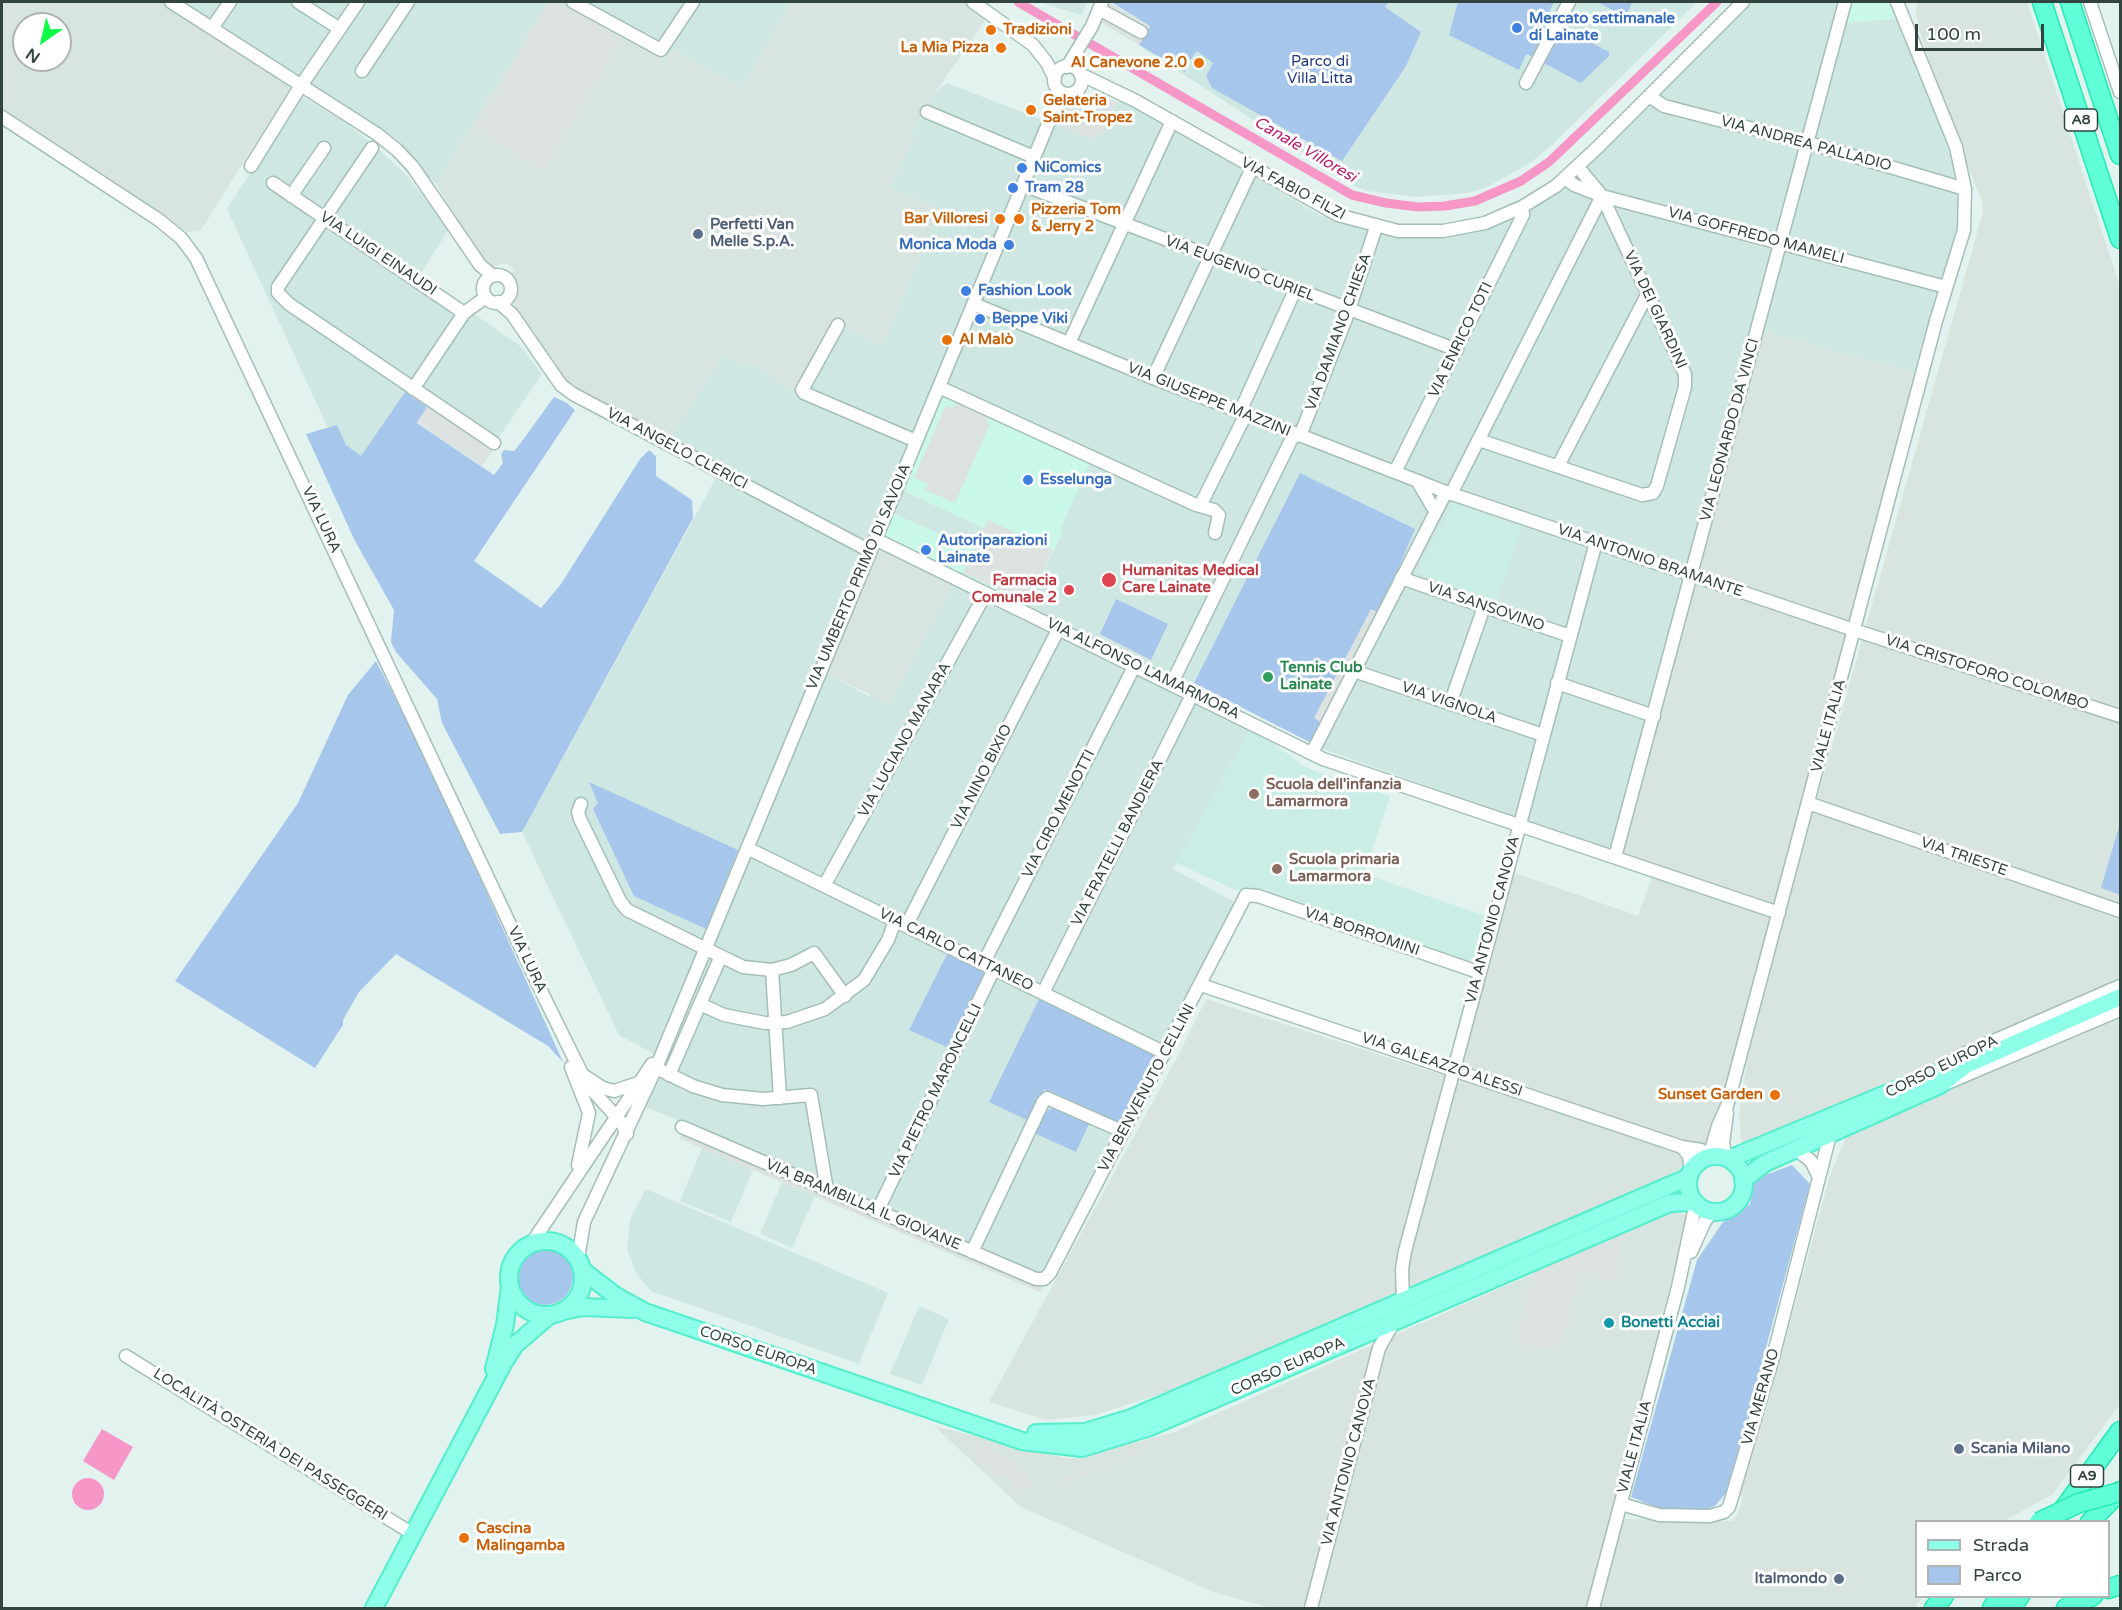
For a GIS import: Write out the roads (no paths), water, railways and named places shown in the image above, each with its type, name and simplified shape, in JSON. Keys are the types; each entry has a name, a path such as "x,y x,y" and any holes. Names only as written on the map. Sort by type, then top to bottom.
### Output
{"highway":[{"name":"A8","path":"2042,2 2121,239"},
{"name":"A8","path":"2070,2 2121,155"},
{"name":"A9","path":"2055,1520 2121,1431"},
{"name":"A9","path":"2041,1520 2079,1503 2121,1491"},
{"name":"A9","path":"2091,1520 2121,1491"},
{"path":"2066,1608 2088,1598"}],"main road":[{"path":"1937,1079 2121,997"},
{"name":"CORSO EUROPA","path":"1743,1180 1765,1163 1830,1135 1937,1079"},
{"name":"CORSO EUROPA","path":"1718,1158 1937,1079"},
{"path":"1718,1158 1739,1168 1743,1189 1736,1203 1729,1208 1713,1211 1695,1202 1690,1193 1690,1174 1718,1158"},
{"name":"CORSO EUROPA","path":"872,1389 1022,1431 1053,1434 1085,1432 1131,1418 1690,1174"},
{"name":"CORSO EUROPA","path":"580,1264 616,1296 645,1312 1022,1441 1082,1448 1150,1427 1395,1319 1670,1203 1695,1202"},
{"path":"374,1608 515,1345 579,1294 583,1282 580,1264 562,1244 541,1241 531,1244 520,1251 512,1261 500,1348 488,1392"},
{"path":"510,1286 520,1305 529,1311 556,1313"},
{"name":"CORSO EUROPA","path":"556,1313 599,1307 645,1312"}],"street":[{"path":"171,2 377,134 403,155 489,279"},
{"path":"212,28 230,2"},
{"path":"298,2 340,29"},
{"path":"251,165 358,2"},
{"path":"362,71 405,5 391,2"},
{"path":"573,2 661,50 693,2"},
{"path":"594,13 602,2"},
{"path":"973,2 1033,45 1047,63 1062,72 1074,91"},
{"path":"1526,83 1569,2"},
{"name":"VIA FABIO FILZI","path":"1062,72 1075,68 1080,74 1172,121 1338,215 1376,227 1415,232 1465,228 1485,224 1522,207 1565,178 1743,2"},
{"name":"VIA LEONARDO DA VINCI","path":"1616,858 1845,2"},
{"name":"VIALE ITALIA","path":"1718,1158 1723,1143 1727,1106 1954,259 1965,210 1965,189 1961,170 1905,17 1897,2"},
{"name":"VIALE ITALIA","path":"1905,17 1906,2"},
{"path":"2090,2 2121,92"},
{"path":"1101,5 1141,32"},
{"name":"VIA UMBERTO PRIMO DI SAVOIA","path":"580,1264 584,1222 667,1044 1053,112 1062,72 1092,26 1101,5"},
{"path":"1074,91 1080,74"},
{"path":"1074,91 1099,84"},
{"name":"VIA UMBERTO PRIMO DI SAVOIA","path":"1053,112 1074,91"},
{"name":"VIA ANDREA PALLADIO","path":"1649,96 1664,106 1807,143 1965,189"},
{"path":"927,112 1034,157"},
{"name":"VIA LURA","path":"2,117 159,220 181,238 196,258 546,1001 582,1074 626,1128 627,1134"},
{"path":"1069,343 1122,224 1172,121"},
{"path":"291,196 324,148"},
{"path":"372,148 278,287 278,293 281,298 494,443"},
{"path":"1312,753 1435,511 1449,493 1479,440 1602,196 1578,167"},
{"path":"1153,378 1252,168"},
{"name":"VIA GOFFREDO MAMELI","path":"1565,178 1574,185 1602,196 1782,242 1945,292"},
{"name":"VIA LUIGI EINAUDI","path":"273,183 464,313"},
{"name":"VIA EUGENIO CURIEL","path":"1023,185 1457,350"},
{"name":"VIA DEI GIARDINI","path":"1479,440 1642,495 1648,496 1656,490 1685,387 1681,362 1602,196"},
{"name":"VIA ENRICO TOTI","path":"1395,472 1523,215 1522,207"},
{"name":"VIA DAMIANO CHIESA","path":"1172,683 1297,435 1349,310 1376,227"},
{"path":"413,389 464,313 486,297 503,300 510,289 508,280 501,276 489,279 483,290 486,297"},
{"path":"1201,504 1243,413 1295,290"},
{"path":"1558,466 1648,293"},
{"name":"VIA ANGELO CLERICI","path":"503,300 555,378 573,394 872,545"},
{"name":"VIA GIUSEPPE MAZZINI","path":"974,304 1153,378 1449,493"},
{"path":"838,325 802,390 804,393 916,441"},
{"path":"939,387 1196,504 1201,504 1219,515 1215,533"},
{"path":"1416,480 1435,511"},
{"name":"VIA ANTONIO BRAMANTE","path":"1449,493 1854,630"},
{"name":"VIA ANTONIO CANOVA","path":"1403,1300 1402,1261 1455,1069 1478,972 1596,542"},
{"name":"VIA ALFONSO LAMARMORA","path":"872,545 987,593 1323,759 1779,913"},
{"name":"VIA SANSOVINO","path":"1401,578 1570,636"},
{"name":"VIA LUCIANO MANARA","path":"824,886 987,593"},
{"path":"1450,704 1484,607"},
{"name":"VIA NINO BIXIO","path":"700,1004 723,1015 751,1021 777,1023 809,1016 845,996 864,980 900,923 1059,628"},
{"name":"VIA CRISTOFORO COLOMBO","path":"1854,630 2121,716"},
{"name":"VIA CIRO MENOTTI","path":"989,967 1135,665"},
{"name":"VIA VIGNOLA","path":"1354,671 1543,735"},
{"path":"1557,683 1654,716"},
{"name":"VIA FRATELLI BANDIERA","path":"1043,993 1193,693"},
{"name":"VIA TRIESTE","path":"1808,803 2121,911"},
{"path":"581,804 578,812 580,819 622,906 743,967 772,970 791,966 814,953 845,996"},
{"name":"VIA CARLO CATTANEO","path":"747,848 1165,1053"},
{"name":"VIA BORROMINI","path":"1246,896 1258,896 1478,972"},
{"name":"VIA BENVENUTO CELLINI","path":"1044,1279 1050,1273 1246,896"},
{"path":"669,1075 721,956"},
{"name":"VIA PIETRO MARONCELLI","path":"877,1212 989,967"},
{"path":"772,970 780,1098"},
{"name":"VIA GALEAZZO ALESSI","path":"1201,985 1682,1147 1701,1150 1718,1158"},
{"name":"CORSO EUROPA","path":"1937,1079 1959,1056 2121,986"},
{"name":"VIA LURA","path":"546,1001 589,1113 600,1156 612,1165"},
{"name":"CORSO EUROPA","path":"1937,1079 1969,1076 2121,1010"},
{"name":"VIA UMBERTO PRIMO DI SAVOIA","path":"531,1244 615,1117 667,1044"},
{"path":"656,1068 722,1095 763,1099 811,1095 827,1190"},
{"path":"582,1074 603,1088 614,1091 640,1083"},
{"path":"972,1252 1043,1102 1047,1098 1124,1132"},
{"path":"576,1176 589,1113"},
{"name":"VIA BRAMBILLA IL GIOVANE","path":"682,1127 1036,1279 1044,1279"},
{"name":"VIA MERANO","path":"1621,1504 1659,1515 1710,1516 1724,1512 1729,1507 1772,1361 1830,1135"},
{"path":"1682,1147 1689,1156 1690,1174"},
{"path":"1797,1150 1811,1161 1819,1177"},
{"name":"VIALE ITALIA","path":"1593,1608 1678,1287 1695,1202"},
{"name":"VIALE ITALIA","path":"1678,1287 1699,1231 1713,1211"},
{"name":"VIA ANTONIO CANOVA","path":"1311,1608 1379,1348 1395,1319"},
{"name":"LOCALITÀ OSTERIA DEI PASSEGGERI","path":"126,1356 413,1534"}],"waterway":[{"name":"Canale Villoresi","path":"1018,2 1352,195 1418,207 1445,206 1475,201 1521,181 1549,162 1717,2"}],"place":[{"name":"Mercato settimanale di Lainate","path":"1517,28"},
{"name":"Tradizioni","path":"991,30"},
{"name":"La Mia Pizza","path":"1001,48"},
{"name":"Al Canevone 2.0","path":"1199,63"},
{"name":"Gelateria Saint-Tropez","path":"1031,110"},
{"name":"NiComics","path":"1022,168"},
{"name":"Tram 28","path":"1013,188"},
{"name":"Bar Villoresi","path":"1000,219"},
{"name":"Pizzeria Tom & Jerry 2","path":"1019,219"},
{"name":"Perfetti Van Melle S.p.A.","path":"698,234"},
{"name":"Monica Moda","path":"1009,245"},
{"name":"Fashion Look","path":"966,291"},
{"name":"Beppe Viki","path":"980,319"},
{"name":"Al Malò","path":"947,340"},
{"name":"Esselunga","path":"1028,480"},
{"name":"Autoriparazioni Lainate","path":"926,550"},
{"name":"Humanitas Medical Care Lainate","path":"1109,580"},
{"name":"Farmacia Comunale 2","path":"1069,590"},
{"name":"Tennis Club Lainate","path":"1268,677"},
{"name":"Scuola dell'infanzia Lamarmora","path":"1254,794"},
{"name":"Scuola primaria Lamarmora","path":"1277,869"},
{"name":"Sunset Garden","path":"1775,1095"},
{"name":"Bonetti Acciai","path":"1609,1323"},
{"name":"Scania Milano","path":"1959,1449"},
{"name":"Cascina Malingamba","path":"464,1538"},
{"name":"Italmondo","path":"1839,1579"}],"park label":[{"name":"Parco di Villa Litta","path":"1320,70"}]}
